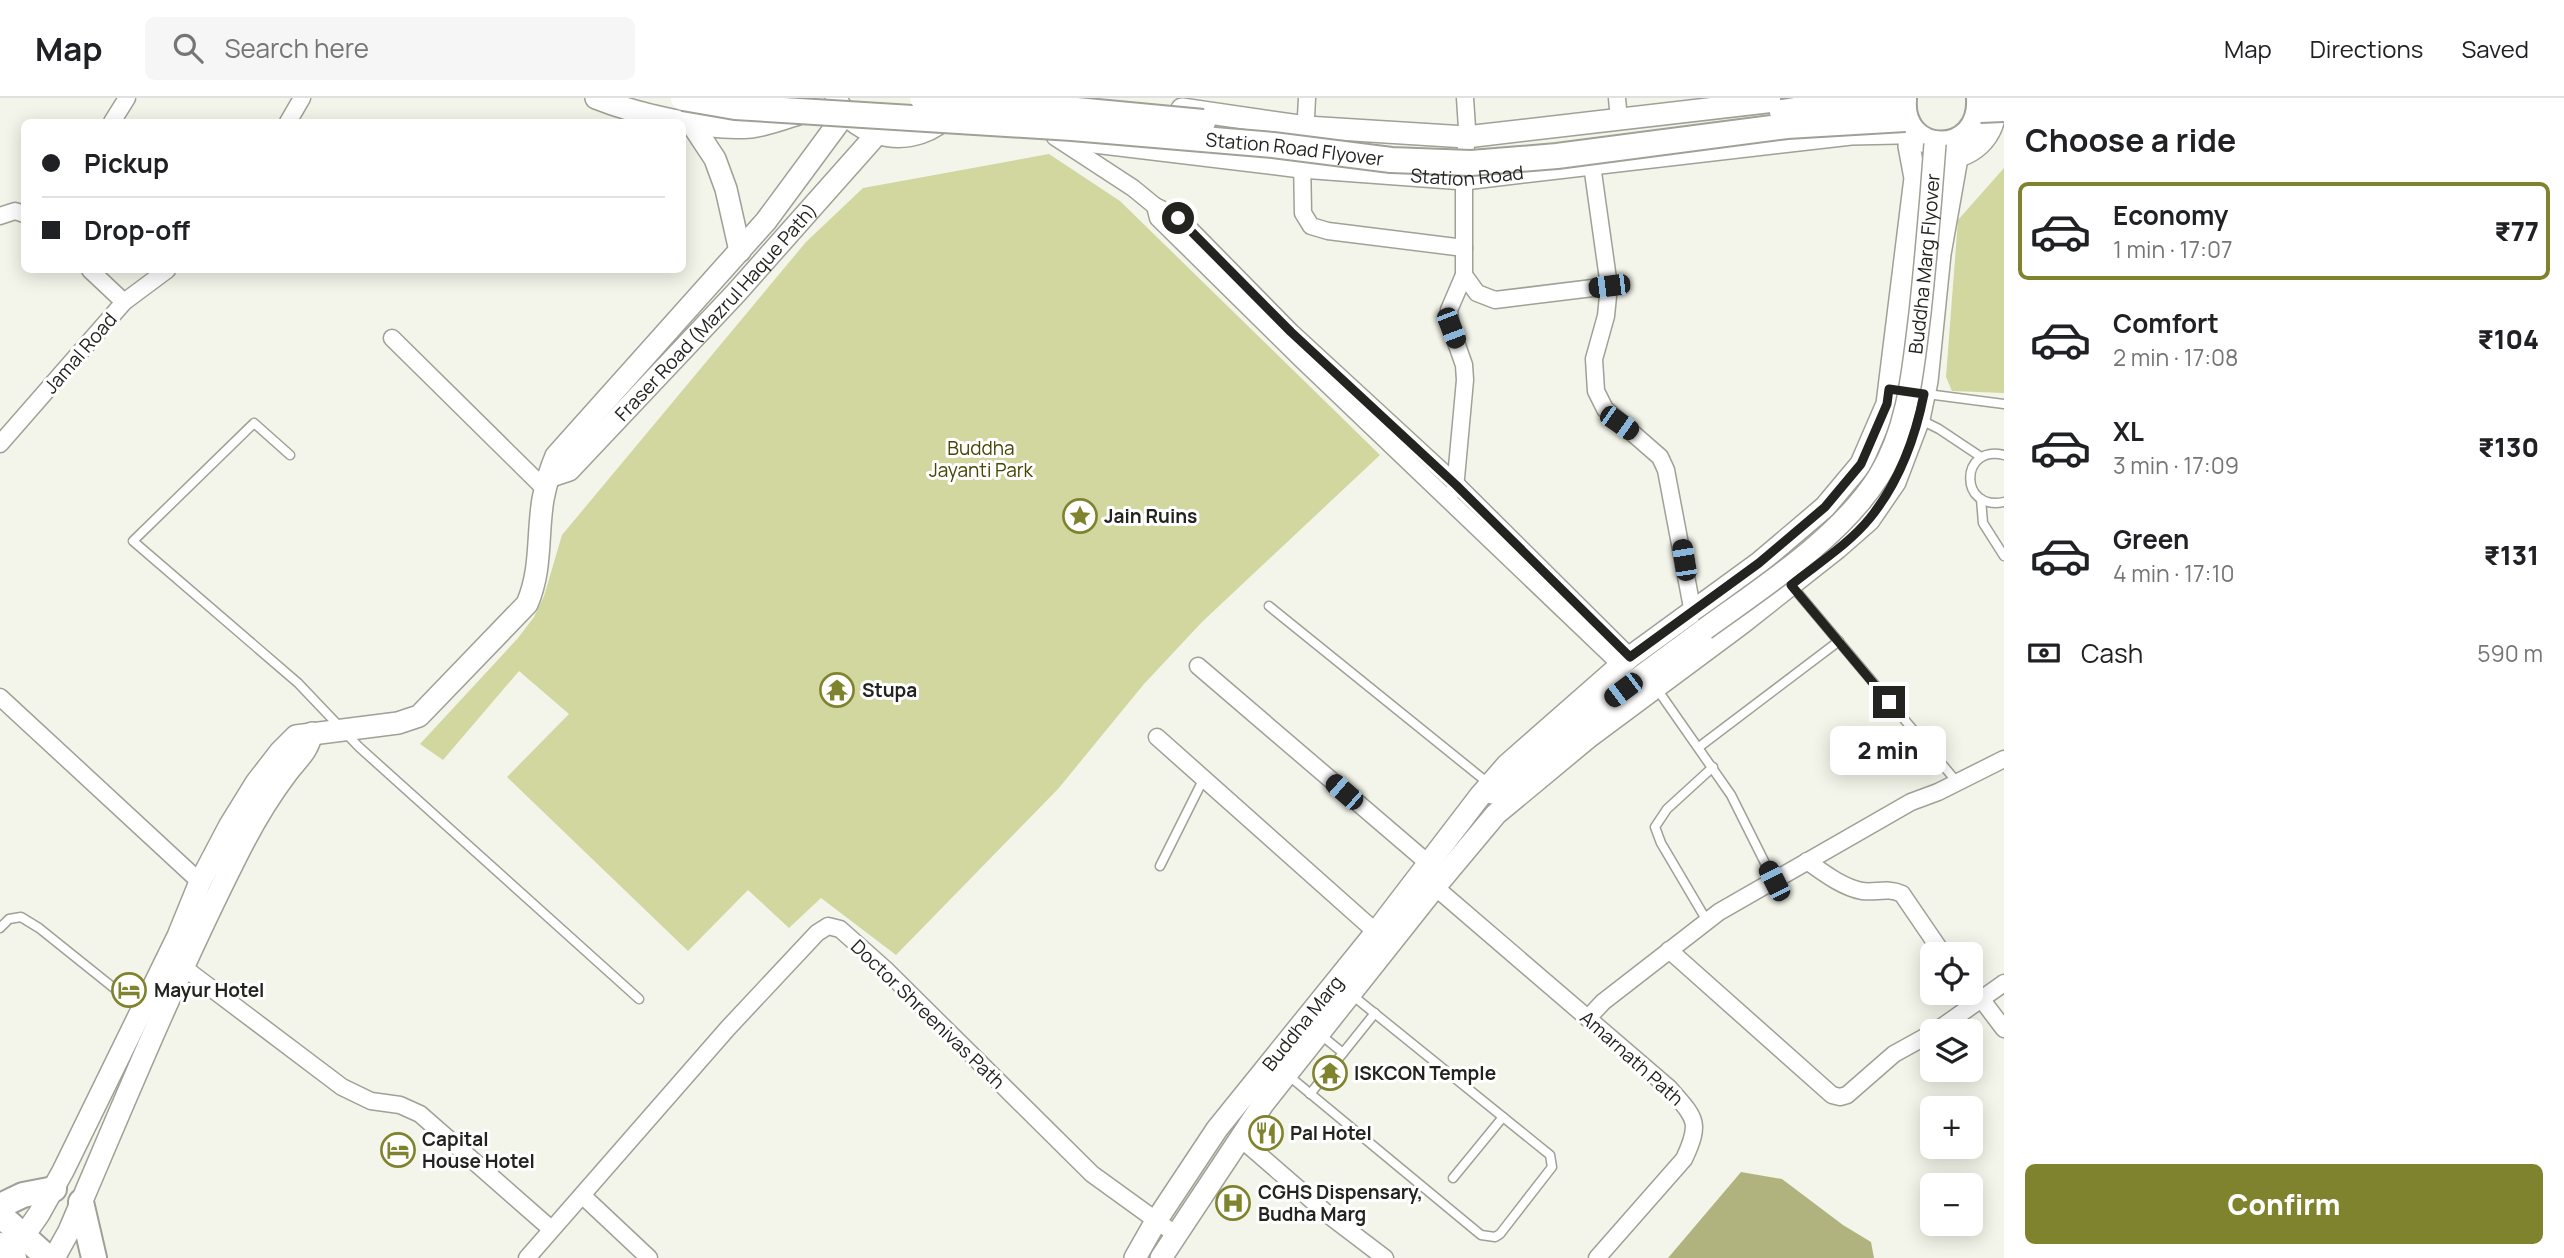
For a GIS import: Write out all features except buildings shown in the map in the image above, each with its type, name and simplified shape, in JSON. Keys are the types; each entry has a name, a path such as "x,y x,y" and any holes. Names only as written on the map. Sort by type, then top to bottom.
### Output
{"main road":[{"path":"596,98 649,115 687,110 716,126 751,127 839,105 860,126 877,134 901,137 924,132 945,119 957,103"},
{"name":"Station Road Flyover","path":"922,98 1199,122 1418,148 1462,149 1695,123 1842,103 1902,115"},
{"path":"1079,98 1306,127 1466,137 1802,98"},
{"name":"Station Road","path":"957,103 1055,137 1301,167 1464,179 1851,134 1902,115"},
{"name":"Fraser Road (Mazrul Haque Path)","path":"11,1251 54,1189 178,936 200,882 256,783 280,751 296,736 398,723 419,716 527,604 538,571 547,483 556,456 766,221 839,105"},
{"name":"Station Road Flyover","path":"687,110 735,107 1072,128 1273,145 1391,160 1471,163 1557,156 1787,126 1902,115"},
{"path":"687,110 715,159 726,189 740,251"},
{"path":"1902,115 1917,135 1935,144 1947,144 1959,140 1992,110"},
{"path":"1902,115 1923,155 1940,160 1957,158 1972,151 1985,140 1992,110"},
{"path":"1496,814 1497,788 1507,765 1626,661 1759,563 1825,507 1861,464 1887,404 1914,178 1902,115"},
{"name":"Fraser Road (Mazrul Haque Path)","path":"547,483 569,470 736,293 877,134"},
{"name":"Buddha Marg Flyover","path":"1497,788 1602,705 1802,557 1839,526 1880,476 1905,419 1909,395 1929,232 1935,144"},
{"path":"1496,814 1655,686 1791,585 1869,520 1895,482 1919,419 1940,254 1957,158"},
{"path":"54,1258 183,967 241,847 287,772 308,748 312,733"},
{"name":"Buddha Marg","path":"1135,1258 1156,1221 1217,1129 1376,932 1428,863 1497,788"},
{"name":"Buddha Marg","path":"1161,1258 1286,1074 1496,814"},
{"path":"0,1206 23,1195 54,1189"},
{"path":"81,1202 94,1258"},
{"path":"0,1215 11,1251 48,1258"}],"street":[{"path":"114,119 127,98"},
{"path":"290,119 302,98"},
{"path":"1307,98 1301,167 1303,213 1311,226 1328,231 1464,248"},
{"path":"1450,502 1456,485 1465,380 1464,365 1451,328 1449,310 1464,275 1465,98"},
{"path":"1617,98 1619,120"},
{"path":"1055,137 1133,188 1155,206 1178,218 1450,502 1626,661"},
{"path":"1592,165 1609,286 1606,316 1594,359 1596,391 1605,409 1660,457 1666,470 1693,613"},
{"path":"0,216 15,211 21,213"},
{"path":"93,273 124,303"},
{"name":"Jamal Road","path":"0,444 124,303 163,273"},
{"path":"1464,275 1477,293 1495,300 1609,286"},
{"path":"392,338 547,483"},
{"path":"1354,400 1456,485 1626,661"},
{"path":"1198,666 1428,863"},
{"path":"0,697 200,882"},
{"path":"1157,737 1376,932"},
{"path":"1588,1018 1603,1002 1707,920 1911,802 2004,759"},
{"path":"1807,862 1848,887 1862,891 1887,889 1902,894 1934,942"},
{"name":"Amarnath Path","path":"1435,887 1669,1088 1690,1111 1696,1124 1692,1143 1684,1159 1597,1258"},
{"name":"Doctor Shreenivas Path","path":"527,1258 728,1028 817,933 828,926 840,929 885,969 1092,1174 1175,1234"},
{"path":"1669,950 1832,1095 1847,1095 1894,1054 1920,1040"},
{"path":"183,967 342,1087 371,1101 400,1105 420,1114 551,1229"},
{"path":"1983,991 2004,983"},
{"path":"1983,1003 2004,1029"},
{"path":"1948,1019 1964,1005"},
{"path":"1240,1138 1331,1217 1385,1258"},
{"path":"583,1195 649,1258"}],"lane":[{"path":"1889,389 2004,404"},
{"path":"1919,419 1940,429 1981,457"},
{"path":"290,455 254,423 133,541 298,683 359,747 639,999"},
{"path":"2004,455 1989,454 1981,457 1975,462 1970,478 1971,486 1981,499 1989,503 2004,502"},
{"path":"1981,499 1983,523 2004,556"},
{"path":"1791,585 1957,782"},
{"path":"1269,606 1497,788"},
{"path":"1699,747 1839,641"},
{"path":"1655,686 1731,795 1774,881"},
{"path":"1707,920 1661,843 1655,827 1667,809 1713,767"},
{"path":"1160,866 1204,778"},
{"path":"0,928 9,919 21,917 39,928 142,1011"},
{"path":"1286,1074 1481,1236 1500,1234 1552,1167 1550,1155 1350,993"},
{"path":"1310,1094 1375,1013"},
{"path":"1318,1033 1343,1053"},
{"path":"1453,1178 1503,1117"}],"green space":[{"name":"Buddha Jayanti Park","path":"1049,154 1120,201 1380,455 1202,622 1144,684 1058,789 896,955 821,898 789,928 748,890 688,951 507,777 569,714 519,671 443,760 420,744 518,638 534,617 544,596 562,535 806,242 863,188"},
{"path":"2004,168 2004,393 1952,391 1946,377 1958,220"}],"shaded area":[{"path":"1741,1172 1782,1179 1843,1225 1871,1242 1874,1258 1668,1258"}],"place":[{"name":"Jain Ruins","path":"1080,516"},
{"name":"Stupa","path":"837,690"},
{"name":"Mayur Hotel","path":"129,990"},
{"name":"ISKCON Temple","path":"1330,1073"},
{"name":"Pal Hotel","path":"1266,1133"},
{"name":"Capital House Hotel","path":"398,1150"},
{"name":"CGHS Dispensary, Budha Marg","path":"1233,1203"}],"route":[{"path":"1178,218 1230,273 1456,485 1630,657 1759,563 1825,507 1861,464 1887,404 1889,389 1924,394 1912,444 1895,482 1869,520 1791,585 1889,702"}]}
